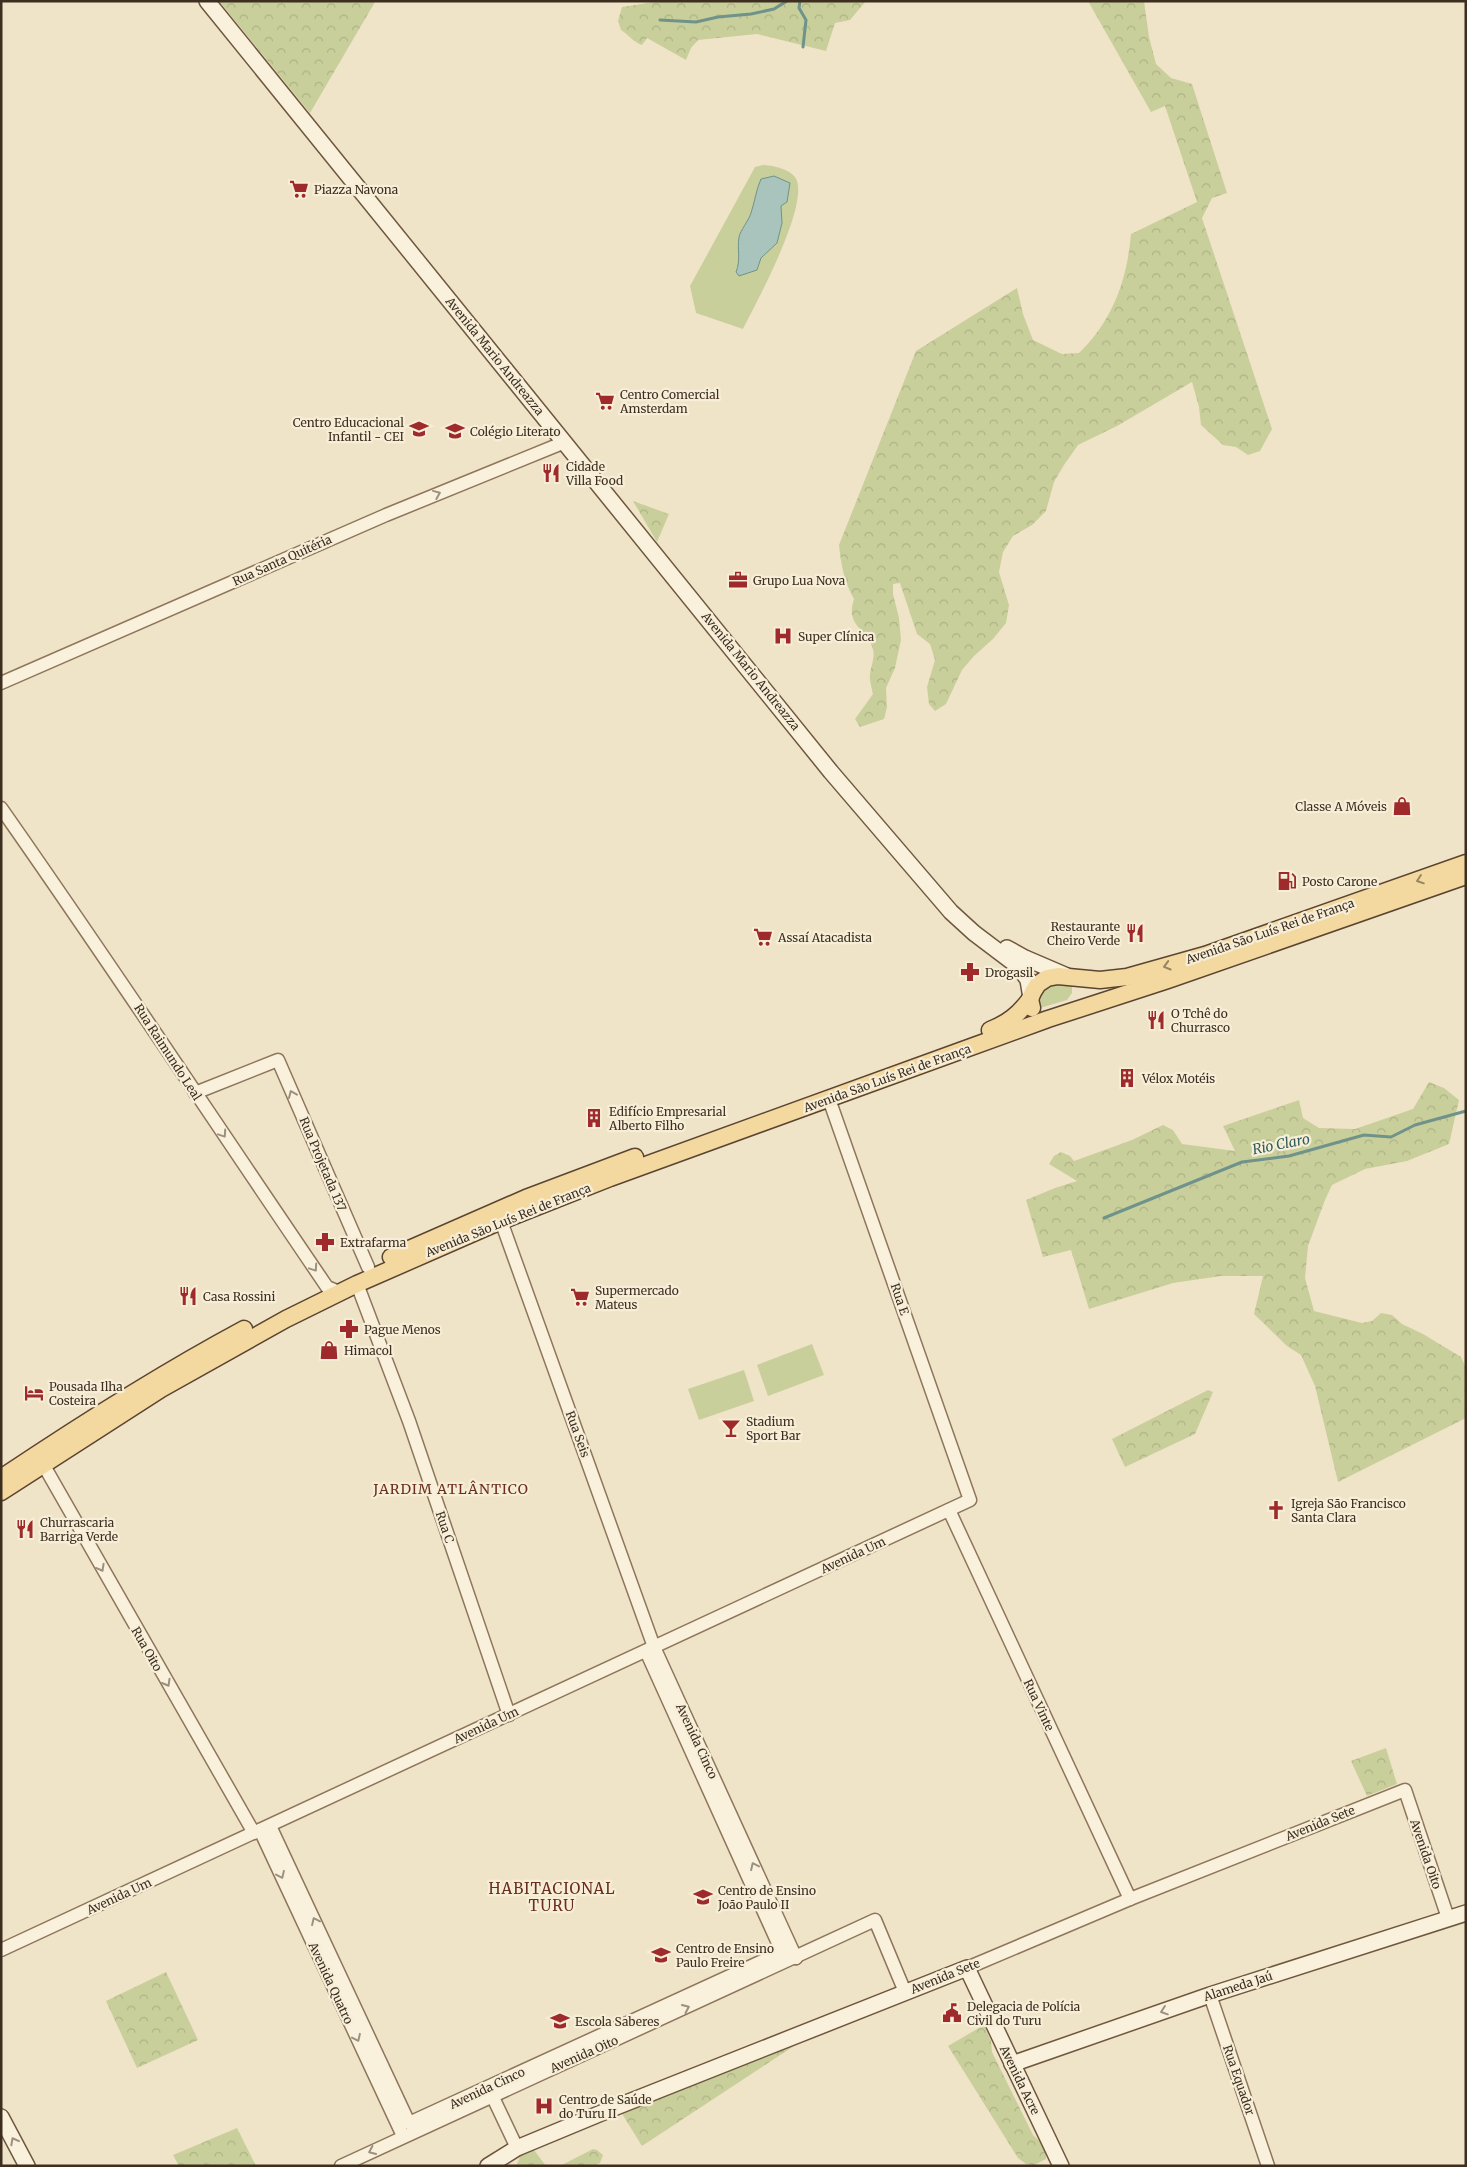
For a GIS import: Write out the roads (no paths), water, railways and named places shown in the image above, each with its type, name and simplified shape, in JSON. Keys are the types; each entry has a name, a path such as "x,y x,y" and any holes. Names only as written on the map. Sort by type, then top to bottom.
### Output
{"main road":[{"name":"Avenida Mario Andreazza","path":"207,1 937,898 974,933 1019,967 1028,980 1031,998"},
{"name":"Avenida Mario Andreazza","path":"803,735 835,768 932,882 961,912 1005,947 1025,958 1069,976"},
{"name":"Avenida São Luís Rei de França","path":"1069,976 1100,980 1127,977 1205,955 1466,863"},
{"name":"Avenida São Luís Rei de França","path":"1077,1009 1168,980 1466,876"},
{"path":"1052,976 1069,976 1078,980 1083,990 1082,1000 1077,1009 1048,1019 1036,1014 1033,1010 1031,998 1035,988 1042,981 1052,976"},
{"name":"Avenida São Luís Rei de França","path":"1,1492 132,1406 333,1290 368,1267 474,1220 581,1177 1002,1026 1017,1015 1031,998"},
{"name":"Avenida São Luís Rei de França","path":"1,1478 112,1405 186,1360 333,1290 357,1284 500,1221 570,1193 1048,1019"},
{"name":"Alameda Jaú","path":"1012,2064 1210,1995 1466,1913"},
{"name":"Avenida Sete","path":"488,2166 517,2148 966,1968"},
{"name":"Avenida Acre","path":"966,1968 1061,2166"},
{"path":"1,2117 27,2166"}],"street":[{"name":"Rua Santa Quitéria","path":"1,683 392,512 565,442"},
{"name":"Rua Raimundo Leal","path":"1,808 124,984 195,1093 333,1290"},
{"name":"Rua Projetada 137","path":"195,1093 278,1060 368,1267"},
{"name":"Rua E","path":"829,1099 970,1500"},
{"name":"Rua Seis","path":"500,1221 650,1649"},
{"name":"Rua C","path":"357,1284 409,1421 509,1715"},
{"name":"Rua Oito","path":"43,1464 262,1830"},
{"name":"Avenida Um","path":"1,1950 970,1500"},
{"name":"Rua Vinte","path":"949,1510 1130,1899"},
{"name":"Avenida Cinco","path":"409,2124 490,2092 782,1952 650,1649"},
{"name":"Avenida Cinco","path":"650,1649 796,1958"},
{"name":"Avenida Sete","path":"966,1968 1130,1899 1404,1790"},
{"name":"Avenida Oito","path":"1404,1790 1448,1918"},
{"name":"Avenida Quatro","path":"262,1830 409,2124"},
{"name":"Avenida Quatro","path":"262,1830 403,2136"},
{"name":"Avenida Oito","path":"341,2166 490,2092 796,1958 875,1920 906,1992"},
{"path":"782,1952 796,1958"},
{"name":"Rua Equador","path":"1210,1995 1268,2166"},
{"path":"490,2092 517,2148"},
{"path":"403,2136 409,2124"}],"water":[{"path":"774,176 790,183 787,202 781,206 782,223 777,243 761,258 757,270 739,276 736,272 740,235 750,216 761,179"}],"waterway":[{"path":"660,20 696,22 718,17 751,14 774,9 787,1"},
{"path":"800,1 799,8 806,20 803,47"},
{"name":"Rio Claro","path":"1104,1218 1242,1162 1289,1156 1364,1135 1391,1137 1415,1125 1466,1111"}],"place":[{"name":"Piazza Navona","path":"299,189"},
{"name":"Centro Comercial Amsterdam","path":"605,401"},
{"name":"Centro Educacional Infantil - CEI","path":"419,429"},
{"name":"Colégio Literato","path":"455,431"},
{"name":"Cidade Villa Food","path":"551,473"},
{"name":"Grupo Lua Nova","path":"738,580"},
{"name":"Super Clínica","path":"783,636"},
{"name":"Classe A Móveis","path":"1402,806"},
{"name":"Posto Carone","path":"1287,881"},
{"name":"Restaurante Cheiro Verde","path":"1135,933"},
{"name":"Assaí Atacadista","path":"763,937"},
{"name":"Drogasil","path":"970,972"},
{"name":"O Tchê do Churrasco","path":"1156,1020"},
{"name":"Vélox Motéis","path":"1127,1078"},
{"name":"Edifício Empresarial Alberto Filho","path":"594,1118"},
{"name":"Extrafarma","path":"325,1242"},
{"name":"Casa Rossini","path":"188,1296"},
{"name":"Supermercado Mateus","path":"580,1297"},
{"name":"Pague Menos","path":"349,1329"},
{"name":"Himacol","path":"329,1350"},
{"name":"Pousada Ilha Costeira","path":"34,1393"},
{"name":"Stadium Sport Bar","path":"731,1428"},
{"name":"Igreja São Francisco Santa Clara","path":"1276,1510"},
{"name":"Churrascaria Barriga Verde","path":"25,1529"},
{"name":"Centro de Ensino João Paulo II","path":"703,1897"},
{"name":"Centro de Ensino Paulo Freire","path":"661,1955"},
{"name":"Delegacia de Polícia Civil do Turu","path":"952,2013"},
{"name":"Escola Saberes","path":"560,2021"},
{"name":"Centro de Saúde do Turu II","path":"544,2106"}],"district":[{"name":"JARDIM ATLÂNTICO","path":"451,1489"},
{"name":"HABITACIONAL TURU","path":"552,1896"}]}
